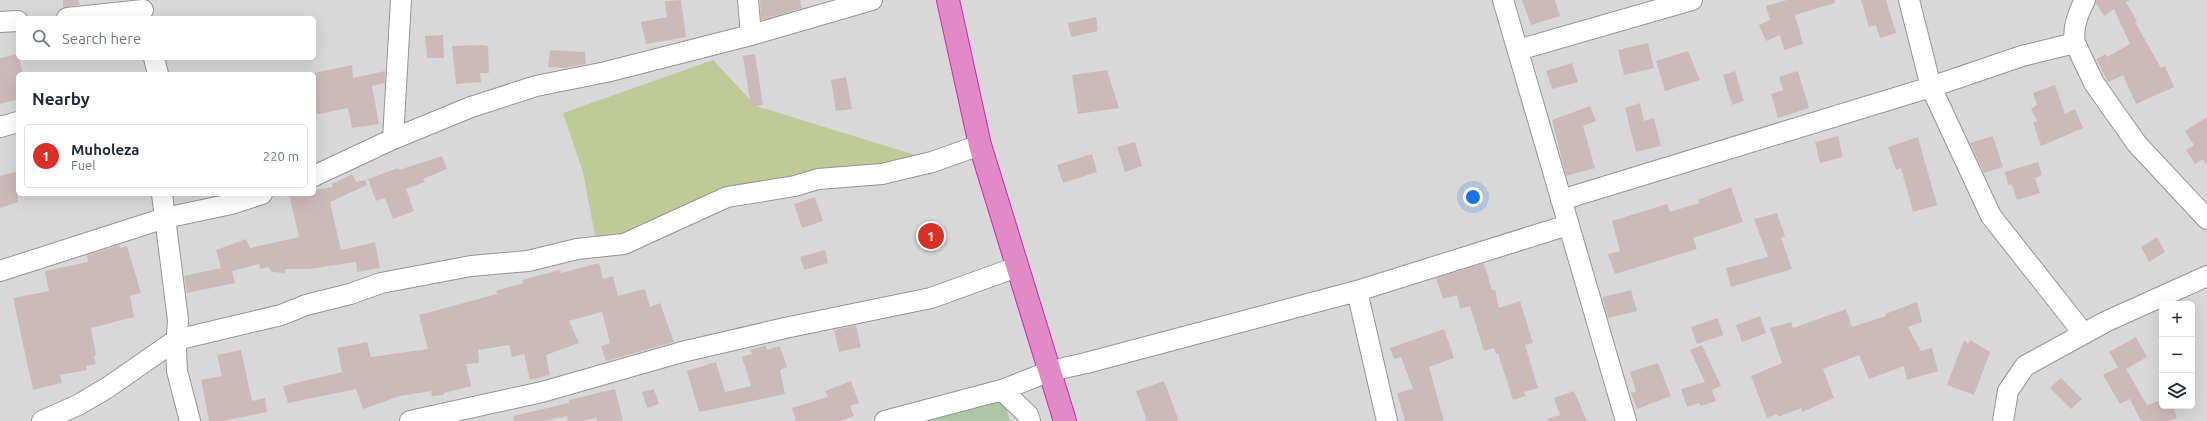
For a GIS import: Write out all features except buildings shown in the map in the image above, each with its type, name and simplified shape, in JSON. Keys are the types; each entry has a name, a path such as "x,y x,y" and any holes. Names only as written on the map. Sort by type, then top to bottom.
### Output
{"highway":[{"path":"948,0 980,145 1065,421"}],"street":[{"path":"393,139 401,0"},
{"path":"748,0 751,35"},
{"path":"316,175 393,139 471,106 536,86 606,72 751,35 872,0"},
{"path":"1503,0 1626,421"},
{"path":"1518,50 1692,0"},
{"path":"1909,0 1931,87 1991,216 2084,334"},
{"path":"2080,4 2073,34 2075,43 2094,83 2137,144 2207,219"},
{"path":"84,16 143,9"},
{"path":"0,22 16,22"},
{"path":"1561,200 1931,87 2022,56 2075,43"},
{"path":"154,60 158,72"},
{"path":"0,127 16,123"},
{"path":"42,421 78,405 107,388 176,340 281,315 306,305 350,294 381,283 471,266 528,261 577,249 624,244 727,197 795,186 818,179 882,174 932,162 980,145"},
{"path":"162,196 178,320 176,340 177,371 190,421"},
{"path":"0,271 165,218 231,204 256,196"},
{"path":"885,421 1002,390 1050,371 1086,363 1357,291 1568,225"},
{"path":"410,421 542,392 682,352 931,298 1017,267"},
{"path":"2003,421 2008,391 2024,366 2084,334 2207,276"},
{"path":"1357,291 1387,421"},
{"path":"1002,390 1028,415 1030,421"}],"shaded area":[{"path":"0,0 2207,0 2207,421 0,421"}],"green space":[{"path":"713,60 756,106 925,158 833,170 616,237 596,241 583,172 563,113"},
{"path":"1004,400 1010,421 920,421"}],"place":[{"name":"Muholeza","path":"931,236"}]}
